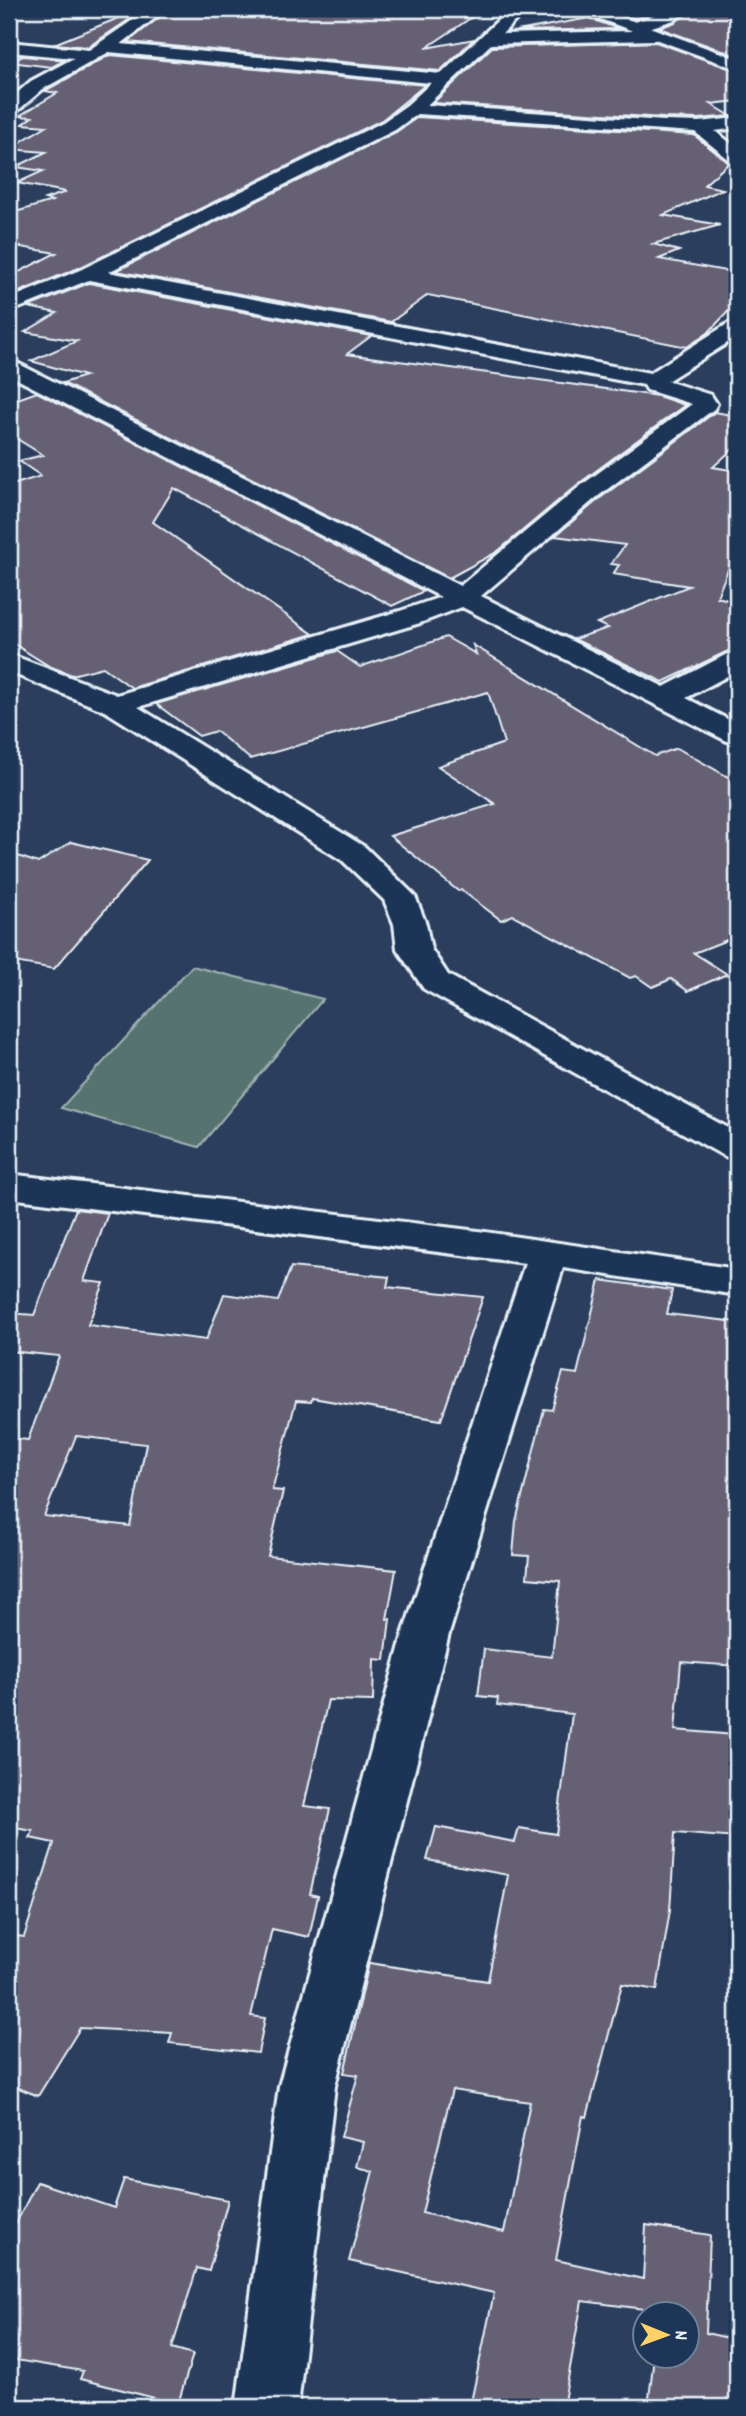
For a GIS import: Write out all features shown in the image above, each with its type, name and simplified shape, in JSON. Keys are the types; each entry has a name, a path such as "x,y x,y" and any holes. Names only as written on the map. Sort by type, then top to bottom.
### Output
{"street":[{"path":"11,105 37,85 99,51 159,9"},
{"path":"9,306 87,274 269,184 355,145 413,109 519,9"},
{"path":"586,9 737,64"},
{"path":"635,27 669,17 683,9"},
{"path":"487,39 655,35"},
{"path":"9,47 99,51 444,79"},
{"path":"413,109 699,127 737,123"},
{"path":"699,127 737,157"},
{"path":"87,274 654,380 737,328"},
{"path":"9,366 179,456 737,735"},
{"path":"115,705 410,617 462,598 588,492 706,404 703,400 662,389 655,385 654,380"},
{"path":"665,698 737,660"},
{"path":"9,662 115,705 354,854 399,896 410,924 414,949 436,982 737,1149"},
{"path":"9,1186 478,1243 737,1282"},
{"path":"267,2407 307,2086 426,1634 548,1254"}],"green space":[{"path":"192,966 323,999 199,1147 61,1108"}],"building":[{"path":"145,9 88,47 54,44"},
{"path":"169,9 484,9 426,48 474,39 440,71 128,42"},
{"path":"665,9 635,19 617,12"},
{"path":"693,9 737,9 737,56 659,28 675,22"},
{"path":"589,18 619,29 517,31"},
{"path":"656,42 737,71 737,101 711,104 731,116 664,118 433,103 492,47"},
{"path":"110,55 425,85 382,120 79,268 9,296 9,277 56,253 9,245 9,214 52,201 45,199 66,192 17,183 43,171 16,167 46,152 9,149 46,126 22,124 32,117 19,116 57,93 45,91"},
{"path":"23,56 65,60 52,67 9,62"},
{"path":"418,117 694,135 729,163 704,185 723,189 663,215 720,225 653,244 679,251 659,259 737,273 737,302 708,333 687,347 428,295 391,322 116,271 396,132"},
{"path":"89,283 371,336 347,354 658,396 685,405 577,485 497,552 449,578 63,383 85,376 31,361 77,341 25,332 57,313 28,307"},
{"path":"37,392 424,591 392,606 174,488 153,522 313,634 132,688 103,667 72,675 49,666 9,641 9,486 41,476 19,461 43,455 9,434 9,402"},
{"path":"715,412 737,416 737,445 713,467 737,471 737,547 717,597 737,602 737,649 663,682 574,639 608,628 597,623 689,586 613,574 619,565 611,564 625,545 555,536 599,499"},
{"path":"446,637 476,654 473,645 655,756 677,748 737,782 737,936 694,953 727,974 688,991 671,979 652,987 636,976 630,978 513,915 501,920 461,890 458,891 390,836 495,804 438,766 504,743 488,692 250,759 216,731 199,736 156,704 337,651 360,667"},
{"path":"71,842 148,860 54,969 9,961 9,853 38,863"},
{"path":"76,1209 108,1213 84,1281 104,1283 88,1325 206,1340 224,1294 278,1301 291,1267 389,1277 387,1287 483,1297 441,1420 312,1398 311,1402 296,1401 272,1490 283,1491 268,1556 396,1570 387,1619 390,1619 385,1660 374,1659 373,1701 328,1700 304,1806 330,1809 310,1894 318,1896 309,1937 272,1929 251,2016 265,2018 258,2053 169,2043 172,2033 80,2028 38,2096 9,2084 9,1935 24,1937 54,1843 30,1838 33,1831 9,1827 9,1438 28,1440 59,1356 9,1351 9,1313 34,1315","holes":["76,1436 146,1444 130,1526 44,1516"]},
{"path":"600,1280 672,1290 667,1314 737,1322 737,1666 681,1662 675,1730 735,1735 737,1838 675,1833 670,1910 657,1990 622,1984 587,2117 583,2116 556,2260 643,2279 646,2225 710,2235 706,2333 737,2340 737,2407 648,2407 652,2370 700,2370 700,2300 630,2300 630,2307 582,2301 563,2407 470,2407 494,2293 349,2261 373,2171 357,2167 363,2142 341,2137 358,2075 344,2073 369,1963 488,1981 508,1875 427,1860 436,1827 515,1842 519,1828 556,1834 572,1714 497,1705 498,1698 478,1696 484,1649 552,1657 560,1581 527,1578 529,1556 513,1555 516,1521 544,1409 552,1410 563,1372 577,1374","holes":["452,2090 530,2102 504,2232 422,2213"]},
{"path":"124,2179 228,2200 209,2271 197,2268 172,2348 193,2354 178,2404 80,2379 83,2371 9,2359 9,2237 37,2182 114,2208"}]}
